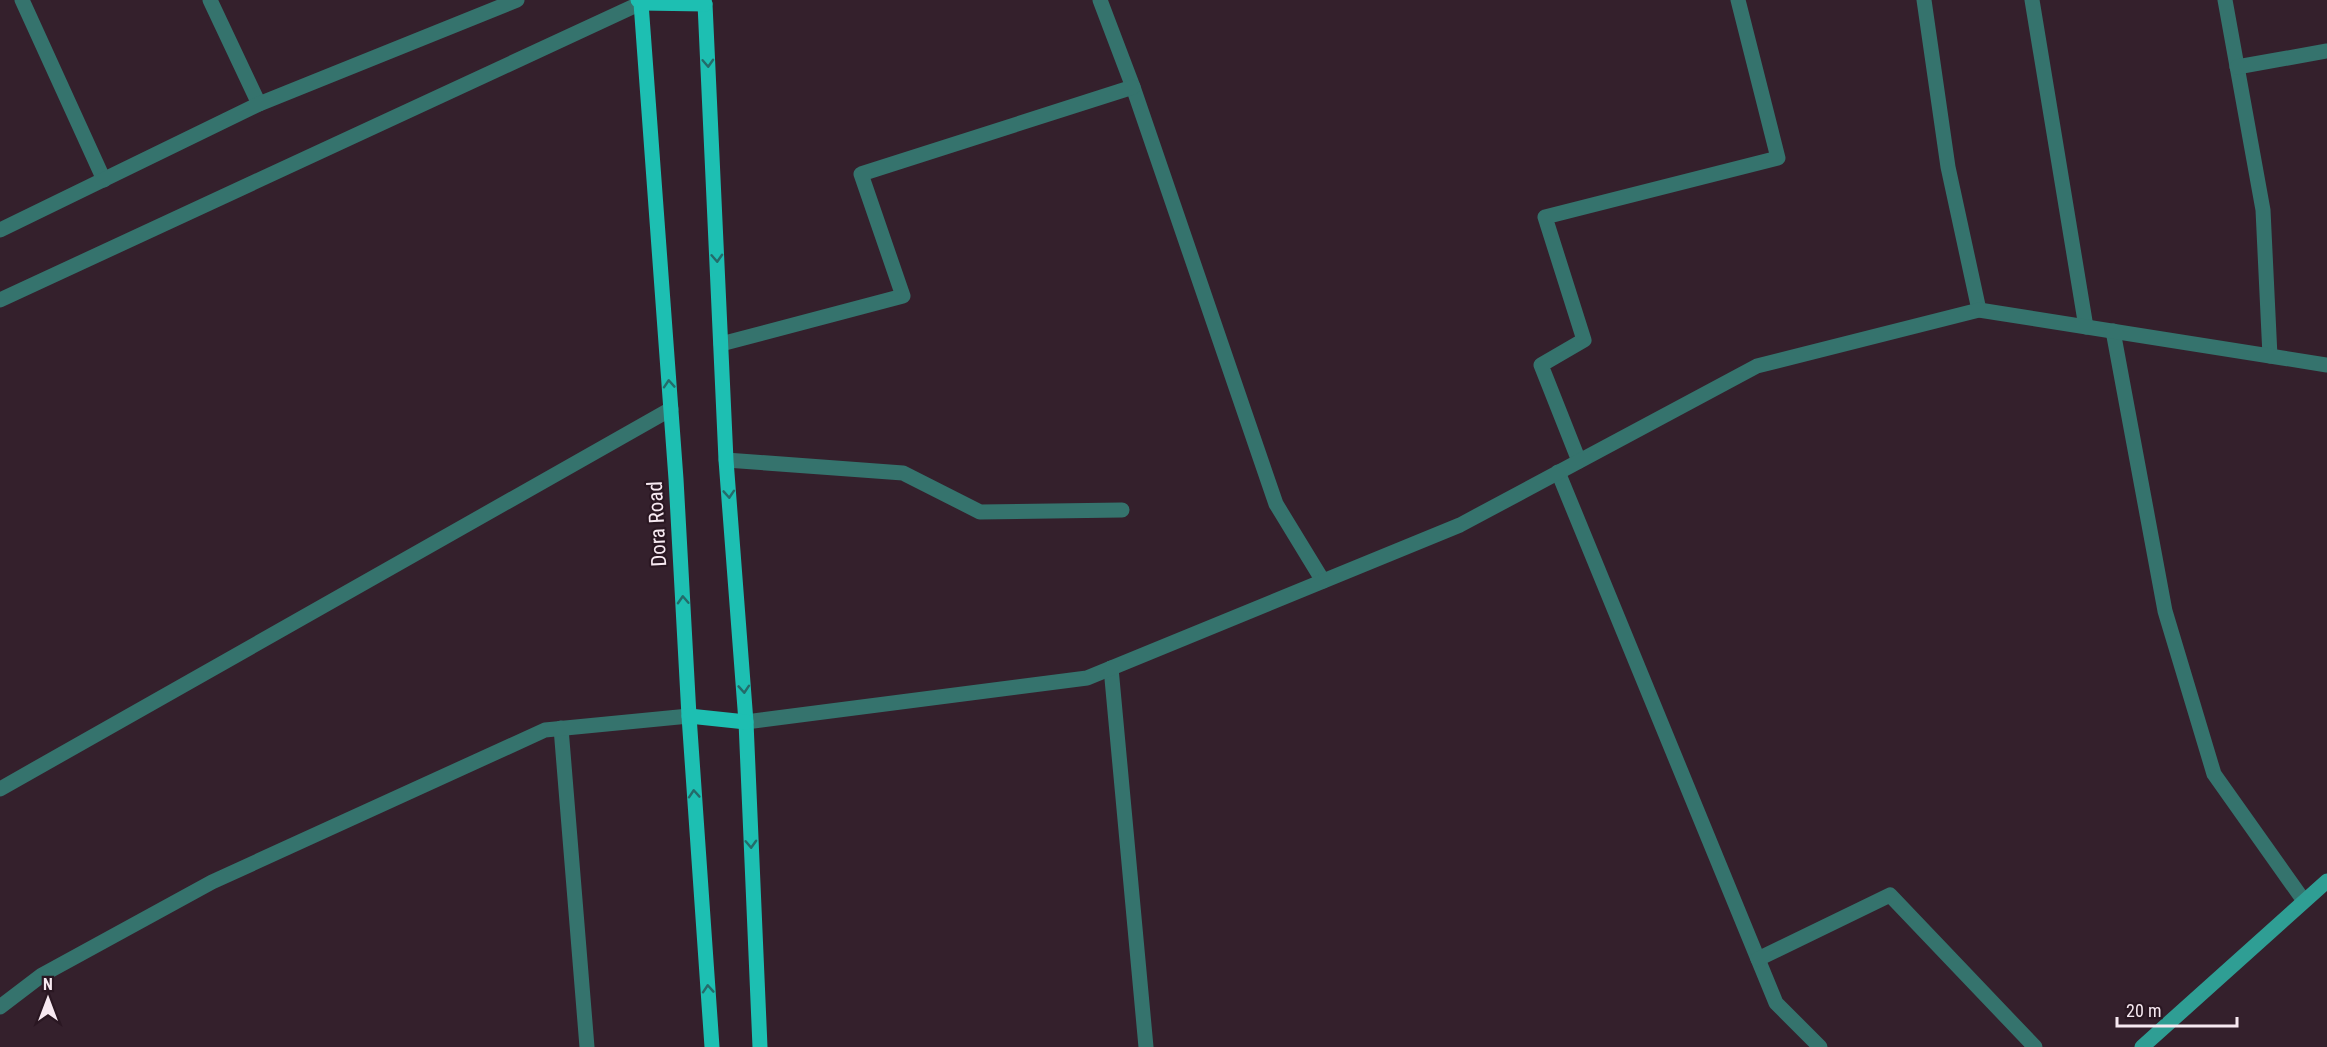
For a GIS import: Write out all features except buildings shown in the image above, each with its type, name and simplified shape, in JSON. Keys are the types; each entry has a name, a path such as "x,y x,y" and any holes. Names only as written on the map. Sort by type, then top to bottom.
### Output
{"main road":[{"path":"640,2 707,1 726,460 746,722 760,1047"},
{"name":"Dora Road","path":"640,2 671,409 712,1047"},
{"path":"689,716 746,722"}],"street":[{"path":"22,0 104,180"},
{"path":"210,0 259,104"},
{"path":"0,230 259,104 518,0"},
{"path":"1100,0 1133,87 1276,504 1323,581"},
{"path":"1579,461 1541,365 1584,340 1545,217 1778,158 1738,0"},
{"path":"1924,0 1948,167 1979,310"},
{"path":"2032,0 2086,327"},
{"path":"2225,0 2263,210 2270,356"},
{"path":"0,300 640,2"},
{"path":"2237,67 2327,51"},
{"path":"721,344 903,297 861,174 1133,87"},
{"path":"746,722 1087,678 1460,525 1757,366 1979,310 2327,365"},
{"path":"2112,331 2164,611 2214,774 2304,901"},
{"path":"0,789 671,409"},
{"path":"726,460 903,473 980,512 1122,510"},
{"path":"1558,472 1776,1003 1820,1047"},
{"path":"1111,668 1146,1047"},
{"path":"0,1007 42,975 212,882 545,730 689,716"},
{"path":"561,728 587,1047"},
{"path":"2142,1047 2327,881"},
{"path":"1758,959 1890,895 2035,1047"}]}
